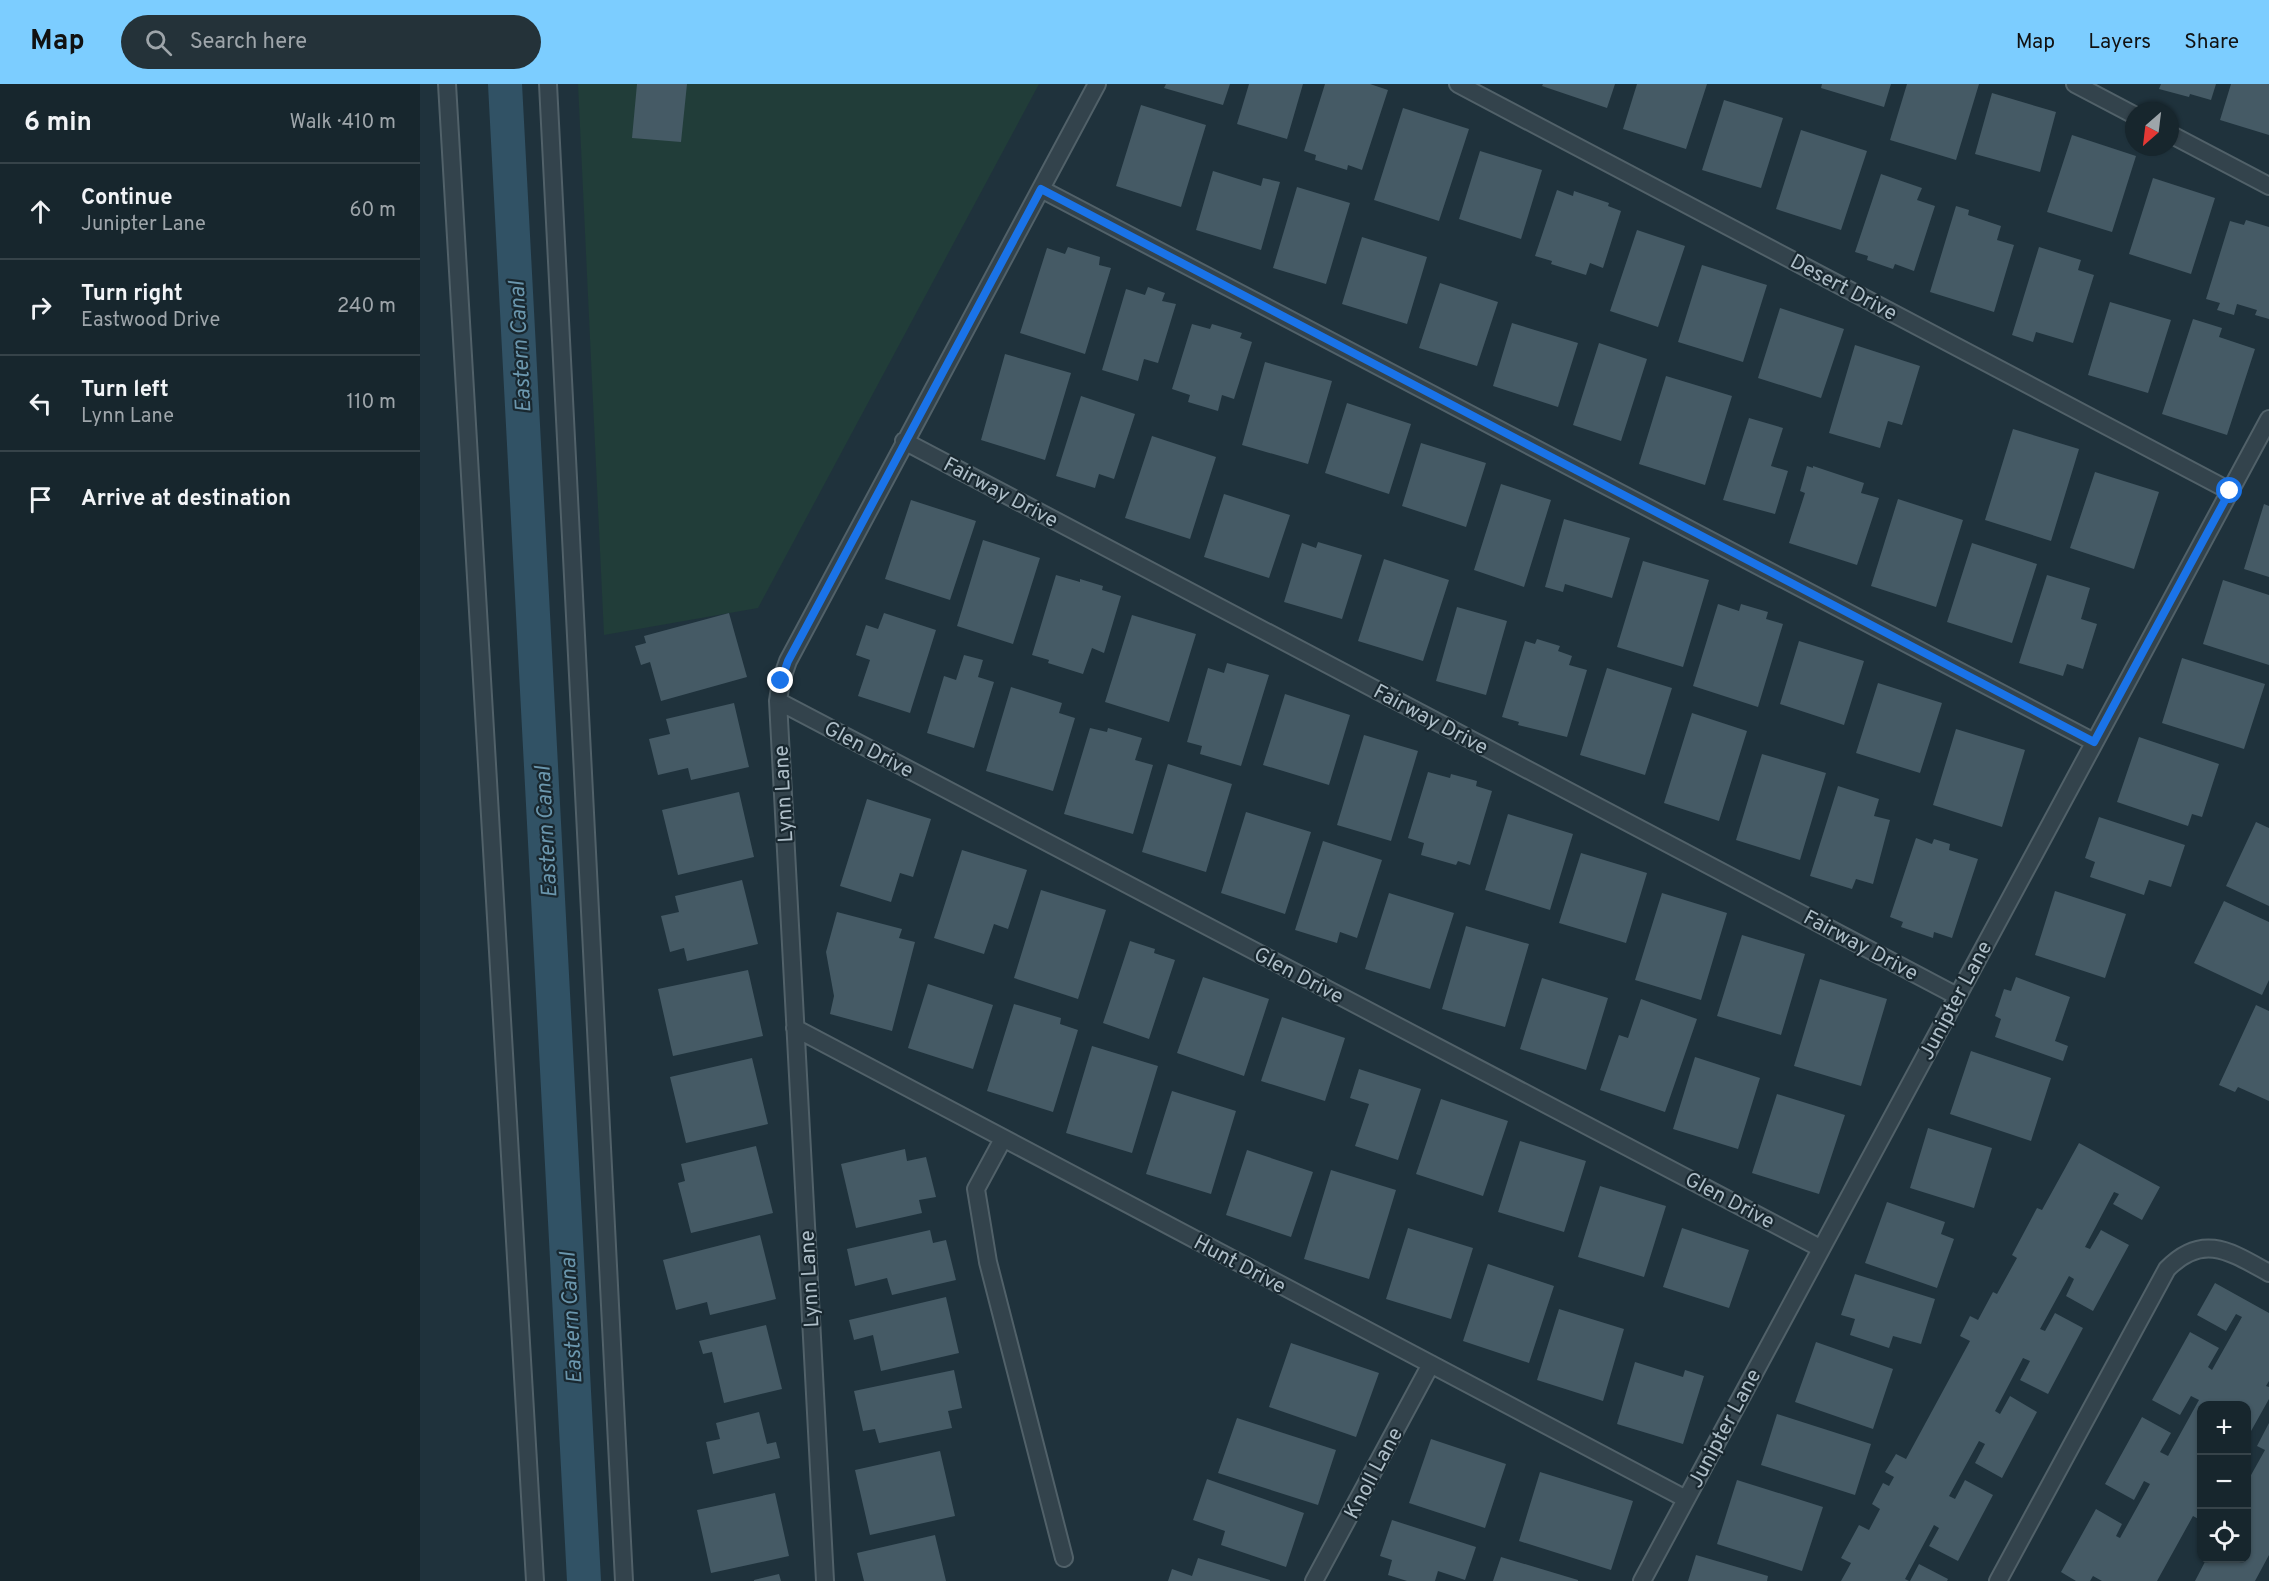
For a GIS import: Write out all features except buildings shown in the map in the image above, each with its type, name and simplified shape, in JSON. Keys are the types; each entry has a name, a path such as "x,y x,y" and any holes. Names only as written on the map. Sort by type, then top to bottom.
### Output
{"lane":[{"path":"447,84 535,1581"},
{"path":"548,84 624,1581"},
{"name":"Lynn Lane","path":"825,1581 778,701 781,681 788,661 904,441 1097,84"},
{"name":"Desert Drive","path":"1458,84 2230,491"},
{"path":"2075,84 2125,110"},
{"path":"2179,139 2269,186"},
{"path":"1041,189 2094,742"},
{"name":"Junipter Lane","path":"1642,1581 2269,419"},
{"name":"Fairway Drive","path":"904,441 1957,996"},
{"name":"Glen Drive","path":"778,701 1820,1248"},
{"name":"Hunt Drive","path":"795,1028 1686,1499"},
{"path":"1003,1139 976,1189 988,1262 1064,1558"},
{"path":"1998,1581 2167,1269 2186,1253 2198,1248 2211,1248 2233,1254 2269,1273"},
{"name":"Knoll Lane","path":"1314,1581 1431,1364"}],"green space":[{"path":"578,84 1039,84 758,608 604,635"}],"waterway":[{"name":"Eastern Canal","path":"505,84 584,1581"}],"route":[{"path":"781,681 788,661 904,441 1041,189 2094,742 2230,491"}]}
